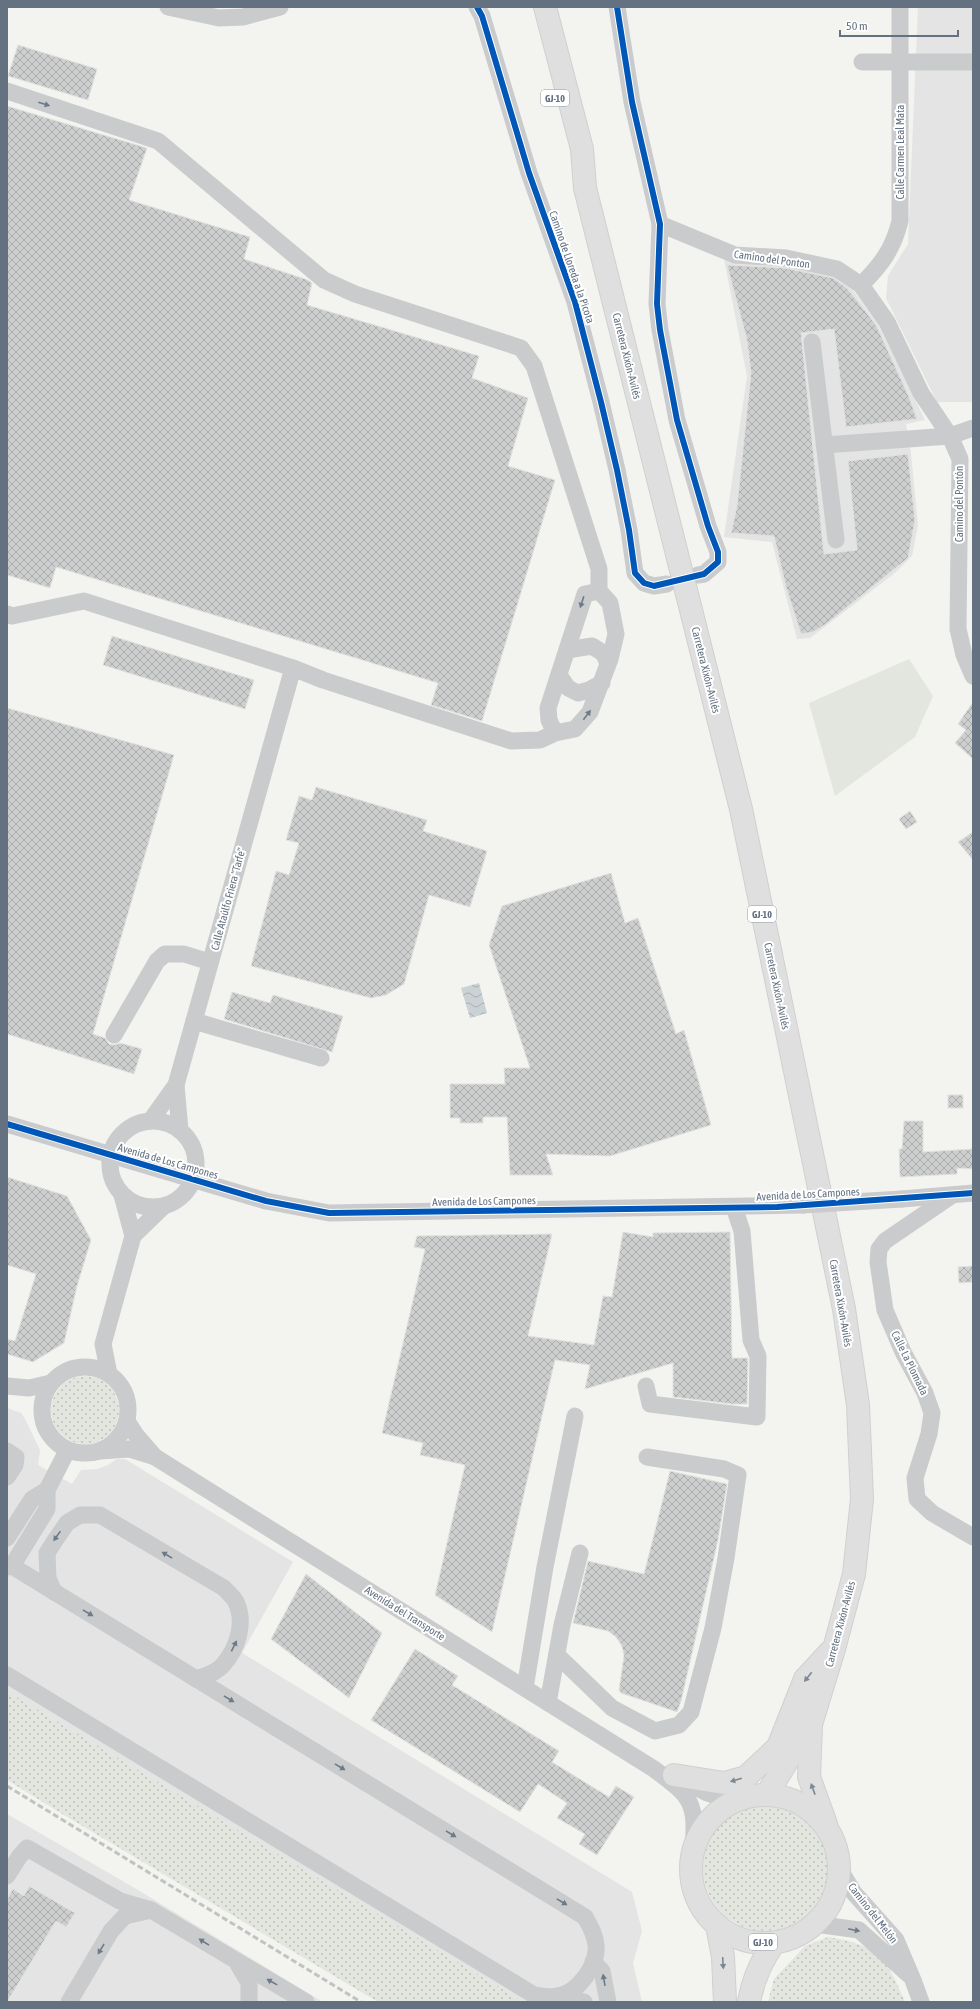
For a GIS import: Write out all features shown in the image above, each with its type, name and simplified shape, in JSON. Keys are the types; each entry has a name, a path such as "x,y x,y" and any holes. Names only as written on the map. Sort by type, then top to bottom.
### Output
{"highway":[{"name":"GJ-10","path":"531,7 568,148 585,188"},
{"name":"GJ-10","path":"545,7 582,149 585,188"},
{"name":"Carretera Xixón-Avilés","path":"585,188 741,809 844,1309 858,1405 862,1499 854,1574 834,1649 812,1721 809,1777 826,1826"},
{"path":"664,1772 724,1783 746,1777 778,1747 805,1679 834,1649"},
{"name":"Carretera Xixón-Avilés","path":"767,1794 812,1721"},
{"name":"GJ-10","path":"767,1794 801,1803 826,1826 840,1870 832,1903 815,1924 797,1936 774,1943 749,1941 717,1925 701,1908 690,1876 693,1849 700,1830 716,1812 732,1802 767,1794"},
{"path":"717,1925 723,1957 725,2002"},
{"name":"GJ-10","path":"749,2002 753,1983 766,1954 774,1943"}],"street":[{"path":"168,7 219,18 243,17 280,7"},
{"name":"Camino de Lloreda a la Picota","path":"477,7 482,16 529,173 575,302 617,470 629,530 635,573 644,583 654,586 667,584"},
{"path":"617,7 632,102 660,224 657,304 661,338 677,420 708,526 718,552 718,562 704,574 698,575"},
{"name":"Calle Carmen Leal Mata","path":"861,285 882,262 895,241 900,221 900,7"},
{"path":"862,62 973,62"},
{"path":"7,91 158,141 324,280 355,294 521,348 534,366 599,569 599,591 610,603 616,634 602,683 590,712 575,729 555,733 540,740 511,741 323,680 293,668 84,601 12,616 7,614"},
{"name":"Camino del Ponton","path":"660,224 734,255 786,258 837,269 861,285"},
{"name":"Camino del Pontón","path":"861,285 887,322 921,393 950,436 960,460 958,629 964,654 973,676"},
{"path":"812,342 836,540"},
{"path":"824,445 950,436 973,428"},
{"path":"555,733 549,720 548,708 585,594 599,591"},
{"path":"567,650 592,646 603,653 608,663"},
{"name":"Calle Ataúlfo Friera \"Tarfe\"","path":"151,1120 176,1085 279,712 293,668"},
{"path":"559,675 568,688 578,693 589,690 602,683"},
{"path":"114,1035 157,961 166,954 184,954 210,962"},
{"path":"194,1021 321,1058"},
{"name":"Calle Ataúlfo Friera \"Tarfe\"","path":"176,1085 180,1130"},
{"path":"109,1374 104,1344 133,1236 122,1195 114,1183 110,1169 110,1154 115,1141 125,1130 137,1123 151,1120 171,1124 180,1130 189,1140 195,1152 197,1166 194,1179 187,1191 177,1200 164,1206 133,1236"},
{"name":"Avenida de Los Campones","path":"7,1124 266,1201 329,1213 803,1205 951,1196 973,1193"},
{"path":"122,1195 135,1204 148,1207 164,1206"},
{"name":"Calle La Plomada","path":"951,1196 885,1240 879,1249 878,1262 885,1310 903,1352 925,1393 932,1413 930,1434 915,1478 917,1499 932,1513 973,1537"},
{"path":"646,1386 650,1404 757,1416 758,1356 751,1340 742,1231 734,1207"},
{"path":"104,1344 80,1367 59,1375 51,1383 43,1396 41,1411 43,1424 48,1435 67,1451 89,1454 100,1451 129,1449 155,1457"},
{"path":"80,1367 95,1368 109,1374 126,1394 128,1408 127,1421 122,1434 112,1444 100,1451"},
{"path":"7,1387 29,1388 51,1383"},
{"path":"7,1387 41,1411"},
{"path":"525,1688 544,1567 575,1416"},
{"path":"127,1421 136,1435 155,1457"},
{"path":"7,1451 16,1457 15,1465 7,1477"},
{"path":"67,1451 47,1490 47,1509 10,1566 196,1678 585,1917 593,1932 596,1947 593,1962 574,1990 559,1996"},
{"name":"Avenida del Transporte","path":"155,1457 548,1703 664,1772"},
{"path":"557,1655 612,1708 655,1731 679,1725 691,1712 713,1628 727,1550 738,1475 724,1469 648,1457"},
{"path":"7,1538 32,1499 47,1490"},
{"path":"54,1592 48,1578 47,1553 67,1523 80,1515 100,1515 224,1588 236,1602 240,1621 239,1635 233,1649 222,1666 210,1675 196,1678"},
{"path":"548,1703 562,1625 580,1553"},
{"path":"7,1675 534,1995 559,1996 584,2002"},
{"path":"664,1772 707,1793 732,1802"},
{"path":"664,1772 692,1804 695,1825 693,1849"},
{"path":"7,1876 19,1857 27,1848 120,1901 151,1910 237,1963 306,2002"},
{"name":"Camino del Melón","path":"840,1870 854,1893 896,1940 913,1980 920,2002"},
{"path":"69,2002 111,1931 125,1916 151,1910"},
{"name":"Camino del Melón","path":"815,1924 859,1930 913,1980"},
{"path":"593,1962 602,1971 608,2002"},
{"path":"237,1963 249,1983 249,2002"}],"shaded area":[{"path":"918,7 973,7 973,402 937,402 886,298 888,276 908,244"},
{"path":"724,259 798,263 835,273 853,290 879,326 925,420 906,424 911,454 918,525 912,556 895,573 810,638 797,639 772,542 724,537 747,376"},
{"path":"909,659 933,696 915,737 835,796 809,703"},
{"path":"78,1376 92,1376 104,1381 114,1391 119,1403 119,1417 114,1429 104,1439 92,1444 78,1444 66,1439 56,1429 51,1417 51,1403 56,1391 66,1381"},
{"path":"7,1408 21,1413 25,1419 40,1450 38,1465 72,1484 81,1470 97,1469 108,1465 117,1459 125,1459 293,1562 242,1653 632,1892 642,1931 633,1963 642,2002 524,2002 7,1691"},
{"path":"7,1691 524,2002 378,2002 59,1812 7,1780"},
{"path":"766,1805 790,1810 801,1816 814,1828 824,1844 829,1868 824,1892 818,1903 806,1916 790,1926 766,1931 742,1926 731,1920 718,1908 708,1892 703,1868 708,1844 714,1833 726,1820 742,1810"},
{"path":"7,1814 138,1890 323,2002 7,2002"},
{"path":"828,1937 858,1944 869,1949 878,1956 886,1964 899,1987 905,2002 768,2002 774,1979 805,1946"}],"water":[{"path":"479,983 487,1013 470,1018 461,988"}],"building":[{"path":"18,45 97,69 88,100 8,76"},
{"path":"7,106 147,148 129,200 250,237 244,259 308,280 312,283 307,305 479,356 472,378 528,398 508,466 555,480 482,721 431,705 438,683 56,567 50,588 7,575"},
{"path":"727,265 785,268 833,278 847,288 876,325 909,397 917,419 846,427 834,329 801,333 824,554 857,550 848,461 908,454 915,520 908,558 826,624 813,632 801,634 786,587 774,536 731,533 737,506 751,373 747,340"},
{"path":"112,636 254,680 245,709 103,665"},
{"path":"973,702 973,759 955,743 966,730 958,724"},
{"path":"7,708 174,755 93,1034 105,1038 109,1044 114,1045 120,1043 142,1049 134,1074 7,1034"},
{"path":"316,787 427,820 423,831 487,851 470,907 429,895 404,984 386,995 371,998 251,966 276,871 289,875 299,843 286,840 299,796 312,800"},
{"path":"910,811 917,822 906,829 899,819"},
{"path":"973,832 973,860 958,842"},
{"path":"611,873 625,923 638,918 676,1034 684,1030 711,1125 610,1156 546,1154 553,1175 510,1175 507,1117 483,1117 483,1123 460,1123 460,1118 450,1118 450,1084 505,1084 504,1068 530,1068 489,945 502,906"},
{"path":"232,992 270,1003 273,995 343,1016 332,1052 224,1019"},
{"path":"948,1095 963,1095 963,1108 948,1108"},
{"path":"904,1121 923,1121 923,1152 973,1149 973,1169 957,1168 957,1174 900,1177 899,1149 902,1149"},
{"path":"7,1177 67,1196 91,1240 77,1286 64,1343 33,1362 7,1354 7,1339 15,1341 36,1274 7,1265"},
{"path":"623,1232 653,1237 653,1233 730,1232 732,1358 748,1358 747,1404 732,1404 673,1397 673,1363 585,1389 590,1365 555,1360 492,1632 435,1595 465,1465 420,1455 423,1443 382,1433 425,1249 414,1247 417,1236 552,1234 528,1336 594,1345 603,1296 612,1297"},
{"path":"973,1266 973,1282 959,1283 958,1267"},
{"path":"670,1471 727,1484 718,1540 681,1701 677,1712 621,1693 619,1690 624,1656 622,1646 616,1637 608,1631 573,1623 588,1561 644,1574"},
{"path":"306,1574 382,1633 349,1698 271,1639"},
{"path":"415,1649 458,1676 452,1685 559,1751 552,1762 609,1797 616,1786 634,1797 597,1855 579,1844 585,1834 557,1818 567,1803 538,1784 520,1812 371,1720"},
{"path":"29,1886 75,1913 66,1927 56,1921 7,2002 7,1899 13,1889 24,1896"}],"railway":[{"path":"7,1786 361,2002"}],"cycle path":[{"path":"477,7 482,16 529,173 575,302 617,470 629,530 635,573 644,583 654,586 704,574 718,562 718,552 708,526 677,420 660,330 657,304 660,224 632,102 617,7"},
{"path":"7,1124 266,1201 329,1213 777,1207 973,1193"}]}
